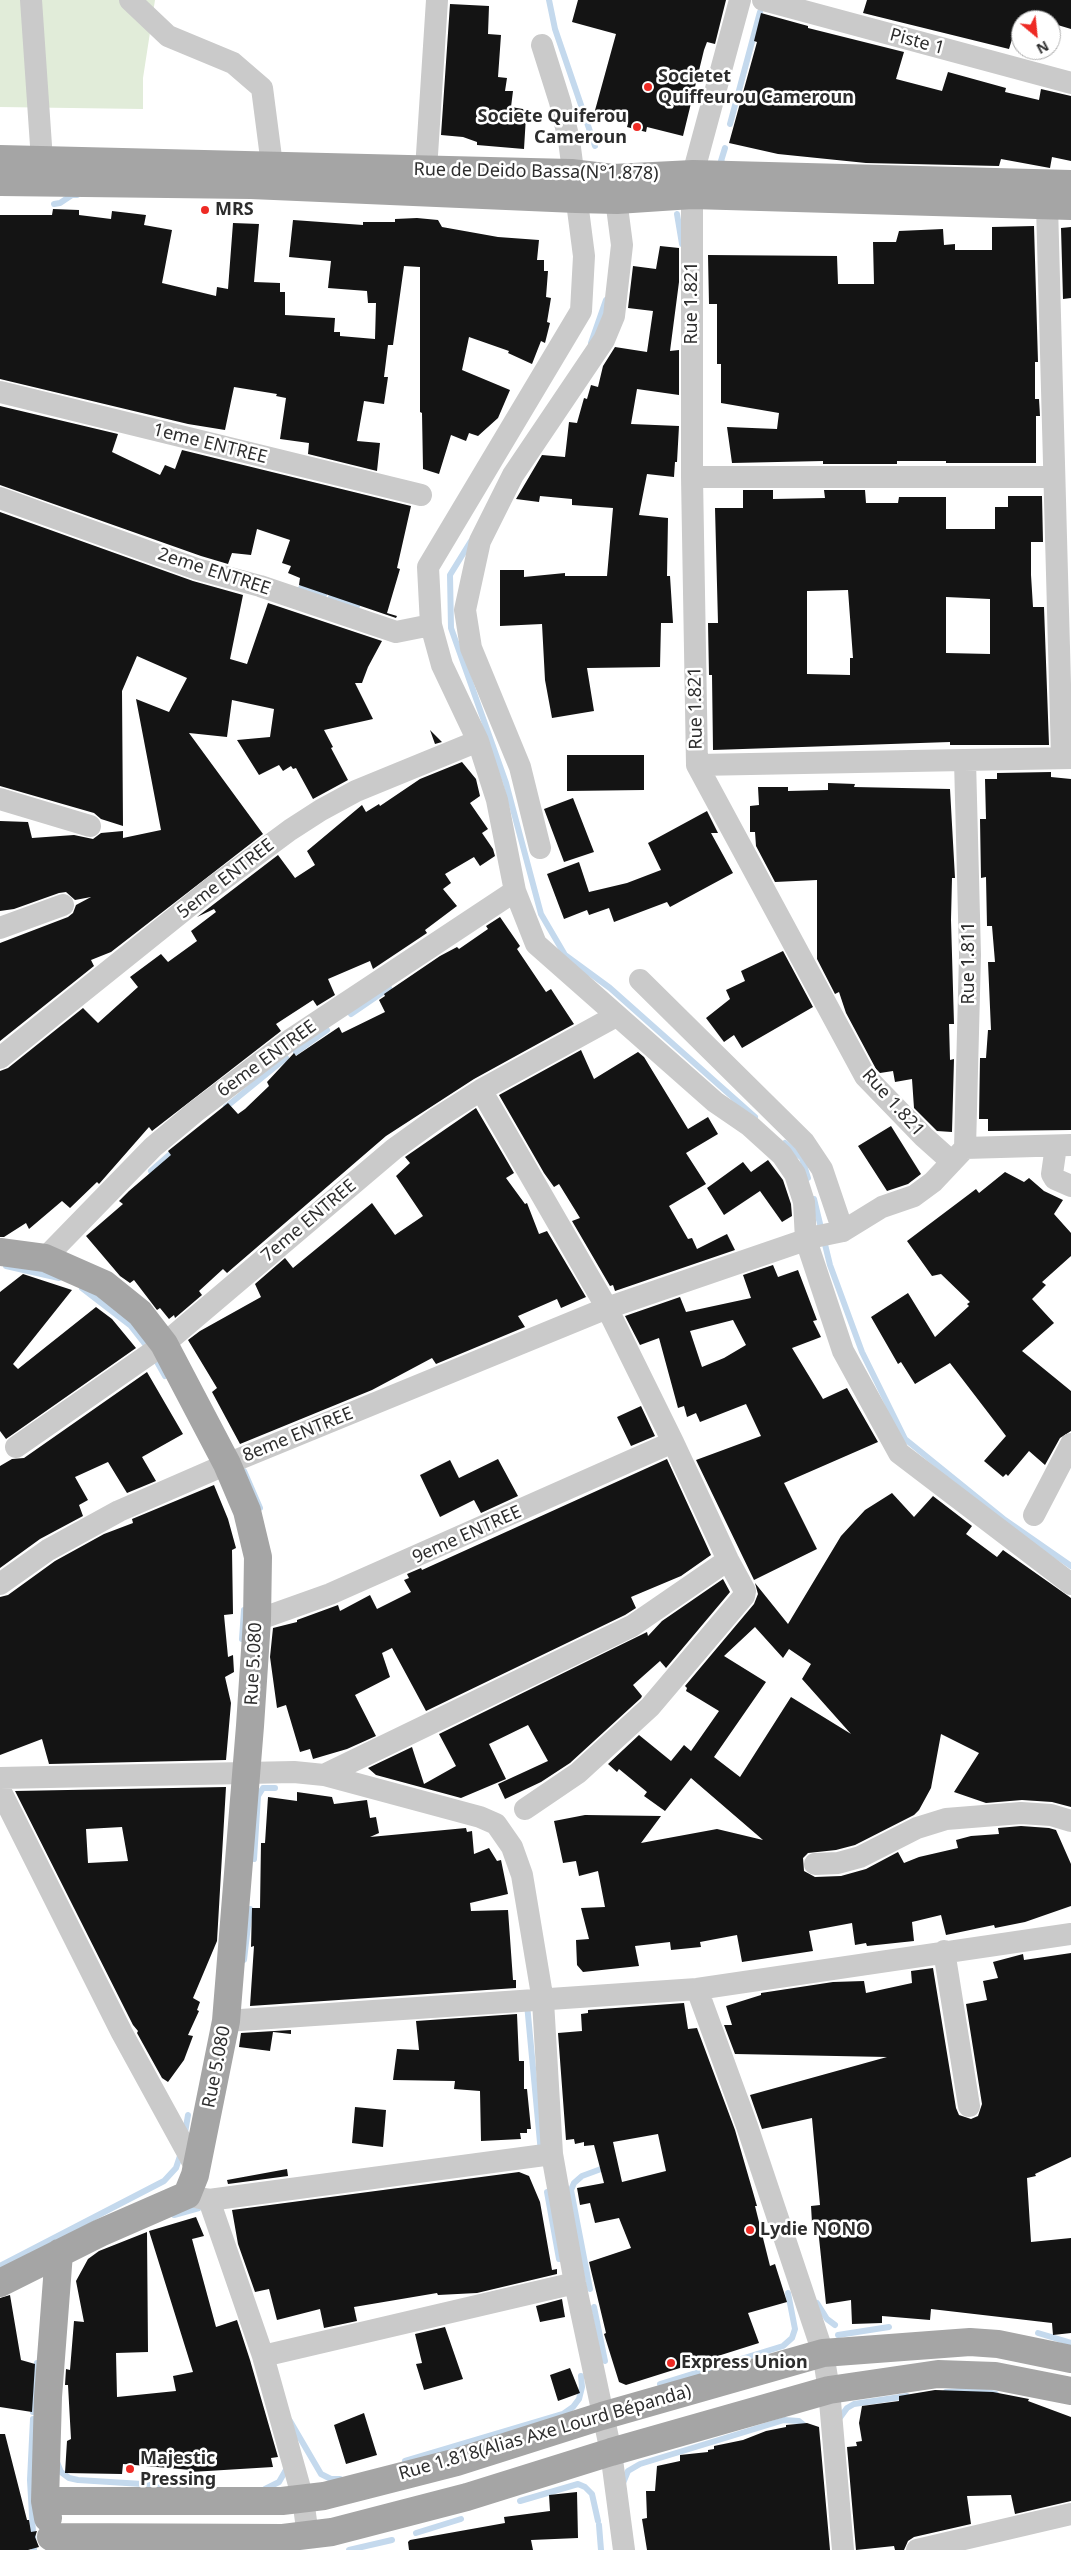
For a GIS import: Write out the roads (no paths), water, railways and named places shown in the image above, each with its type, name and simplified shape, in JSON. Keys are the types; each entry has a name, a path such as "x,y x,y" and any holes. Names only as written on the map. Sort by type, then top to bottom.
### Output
{"main road":[{"name":"Rue de Deido Bassa(N°1.878)","path":"0,159 258,172 576,199 615,189 693,185 1071,184"},
{"name":"Rue de Deido Bassa(N°1.878)","path":"0,182 258,172 426,170 571,173 615,189"},
{"name":"Rue de Deido Bassa(N°1.878)","path":"693,185 1059,206"},
{"name":"Rue 5.080","path":"0,1252 45,1258 104,1284 140,1313 164,1344 227,1464 247,1511 258,1557 257,1620 226,2021 196,2168 198,2197"},
{"path":"0,2283 59,2253 198,2197"},
{"path":"52,2544 45,2501 48,2397 59,2253"},
{"name":"Rue 1.818(Alias Axe Lourd Bépanda)","path":"45,2501 303,2499 457,2462 602,2416 823,2353 945,2342 970,2342 998,2344 1071,2359"},
{"name":"Rue 1.818(Alias Axe Lourd Bépanda)","path":"52,2544 308,2536 332,2532 468,2497 611,2452 829,2390 938,2374 972,2374 1071,2391"}],"street":[{"path":"31,0 42,160"},
{"path":"130,0 168,36 233,64 262,88 258,172"},
{"path":"426,170 437,0"},
{"name":"Rue 1.821","path":"740,0 693,185 692,477 697,765 865,1076 924,1137 959,1155"},
{"name":"Piste 1","path":"763,0 1071,83"},
{"path":"542,46 560,102 569,140 571,173 584,256 581,311 428,567 431,625 442,665 478,741 497,800 515,891 536,944 714,1102 750,1126 782,1155 794,1174 804,1202 823,1235"},
{"path":"540,848 520,767 472,648 464,610 480,541 513,475 604,340 614,316 622,245 615,189"},
{"path":"697,765 1067,758 1054,477 1059,206"},
{"name":"1eme ENTREE","path":"0,392 421,495"},
{"path":"692,477 1054,477"},
{"name":"2eme ENTREE","path":"0,498 197,569 260,586 396,632 431,625"},
{"name":"5eme ENTREE","path":"0,1058 214,887 298,825 356,791 478,741"},
{"name":"Rue 1.811","path":"959,1155 970,955 965,760"},
{"path":"0,799 90,826"},
{"name":"6eme ENTREE","path":"45,1258 153,1147 194,1112 290,1040 515,891"},
{"path":"0,928 63,905"},
{"path":"640,980 804,1142 822,1169 823,1235 843,1351 899,1453 1071,1584"},
{"name":"7eme ENTREE","path":"16,1447 164,1344 394,1149 437,1118 481,1090 616,1016"},
{"path":"481,1090 607,1308 728,1560 745,1591 738,1603 650,1707 578,1773 525,1809"},
{"path":"959,1155 1063,1146 1052,1174 1055,1179 1071,1186"},
{"name":"8eme ENTREE","path":"0,1584 48,1550 119,1511 227,1464 607,1308 823,1235 882,1207 914,1196 933,1182 959,1155"},
{"name":"9eme ENTREE","path":"257,1620 330,1594 673,1442"},
{"path":"1034,1515 1071,1444"},
{"path":"324,1775 632,1626 728,1560"},
{"path":"0,1778 294,1772 324,1775 480,1817 496,1824 512,1847 522,1875 543,2001 552,2154 575,2283 611,2452 624,2550"},
{"path":"0,1790 122,2033 196,2168"},
{"path":"815,1864 838,1863 860,1857 917,1828 946,1819 1022,1812 1052,1815 1071,1821"},
{"path":"226,2021 543,2001 697,1989 944,1951 1071,1934"},
{"path":"944,1951 969,2106"},
{"path":"697,1989 750,2135 823,2353 829,2390 843,2550"},
{"path":"308,2536 303,2499 263,2356 198,2197 552,2154"},
{"path":"263,2356 575,2283"},
{"path":"917,2550 1071,2514"}],"waterway":[{"path":"549,0 555,29 595,146"},
{"path":"730,124 760,12"},
{"path":"725,148 721,161 725,165"},
{"path":"54,204 60,203 72,195 77,195"},
{"path":"677,214 682,244"},
{"path":"591,343 606,300"},
{"path":"471,541 450,575 451,628 506,783 541,914 565,955 610,988 755,1117"},
{"path":"301,588 324,595"},
{"path":"331,597 357,606"},
{"path":"351,1014 389,988"},
{"path":"296,1052 327,1030"},
{"path":"226,1107 286,1058"},
{"path":"785,1143 802,1158 808,1178"},
{"path":"151,1171 176,1149"},
{"path":"814,1199 830,1265 862,1352 905,1439 1005,1520 1071,1566"},
{"path":"6,1266 59,1278"},
{"path":"82,1288 130,1325 152,1353 165,1376"},
{"path":"244,1471 260,1508"},
{"path":"242,1639 244,1610"},
{"path":"254,1859 258,1796 263,1788 275,1788"},
{"path":"244,1960 250,1909"},
{"path":"527,2004 541,2153"},
{"path":"185,2133 188,2115"},
{"path":"0,2266 164,2181 176,2168 181,2153"},
{"path":"590,2289 571,2190 574,2183 582,2176 601,2169"},
{"path":"547,2192 559,2259"},
{"path":"174,2215 199,2208"},
{"path":"660,2384 783,2346 792,2338 795,2329 788,2293"},
{"path":"817,2303 827,2319 835,2325"},
{"path":"594,2307 605,2361"},
{"path":"838,2335 889,2327"},
{"path":"1038,2333 1071,2343"},
{"path":"33,2412 37,2363"},
{"path":"405,2461 563,2414 573,2407 579,2399 582,2387 581,2376"},
{"path":"946,2392 977,2390 996,2394"},
{"path":"839,2419 847,2408 854,2404 907,2396"},
{"path":"33,2419 30,2480 34,2550"},
{"path":"623,2483 628,2471 640,2464 784,2420 799,2421 809,2429"},
{"path":"290,2421 321,2474 331,2479 340,2479"},
{"path":"57,2462 61,2472 69,2478 78,2480 207,2488"},
{"path":"265,2489 279,2482 287,2468"},
{"path":"520,2501 578,2484 585,2487 592,2494 598,2521"},
{"path":"416,2533 461,2519"},
{"path":"599,2525 601,2550"},
{"path":"349,2550 392,2540"}],"place":[{"name":"Societet Quiffeurou Cameroun","path":"648,87"},
{"name":"Societe Quiferou Cameroun","path":"637,127"},
{"name":"MRS","path":"205,210"},
{"name":"Lydie NONO","path":"750,2230"},
{"name":"Express Union","path":"671,2363"},
{"name":"Majestic Pressing","path":"130,2469"}]}
